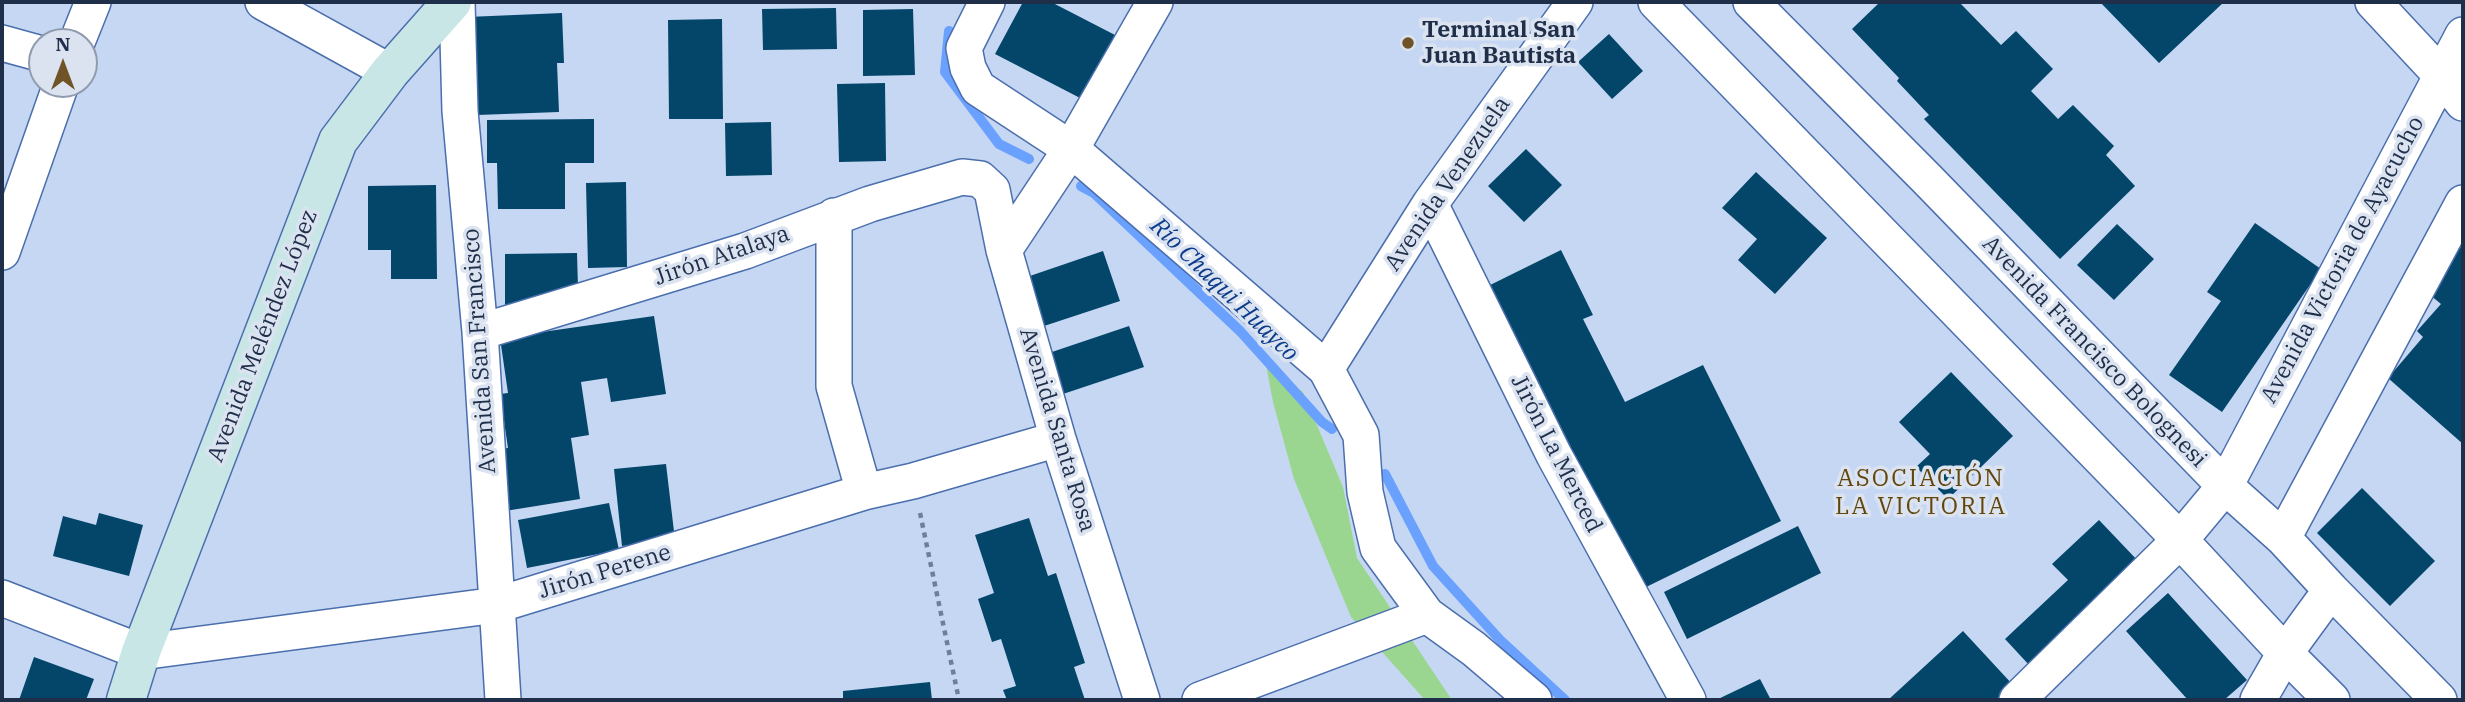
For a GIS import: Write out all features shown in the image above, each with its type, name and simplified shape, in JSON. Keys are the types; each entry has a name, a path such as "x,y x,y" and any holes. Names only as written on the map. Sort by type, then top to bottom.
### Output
{"street":[{"path":"83,28 93,2"},
{"path":"263,2 390,72"},
{"name":"Avenida Meléndez López","path":"126,700 141,652 338,141 390,72 454,2"},
{"name":"Avenida San Francisco","path":"454,2 460,111 480,332 503,700"},
{"path":"987,2 964,48 968,68 978,88 1071,149 1326,369 1361,435 1365,492 1378,548 1427,615 1483,656 1534,700"},
{"path":"1004,250 1071,149 1155,2"},
{"name":"Avenida Venezuela","path":"1326,369 1430,204 1575,2"},
{"name":"Avenida Francisco Bolognesi","path":"1751,2 2225,486 2283,538 2439,700"},
{"path":"2373,2 2441,75 2463,103"},
{"path":"1661,4 2332,700"},
{"name":"Avenida Victoria de Ayacucho","path":"2017,700 2180,541 2225,486 2463,35"},
{"path":"2,43 28,50"},
{"path":"2,252 56,98"},
{"name":"Jirón Atalaya","path":"480,332 745,251 834,216 962,177"},
{"name":"Avenida Santa Rosa","path":"962,177 980,179 992,190 1004,250 1058,439 1142,700"},
{"name":"Jirón La Merced","path":"1430,204 1554,455 1688,700"},
{"path":"2283,538 2463,204"},
{"path":"834,216 834,386 864,492"},
{"name":"Jirón Perene","path":"141,652 497,605 864,492 914,481 1058,439"},
{"path":"2258,700 2285,653 2331,590"},
{"path":"2,598 141,652"},
{"path":"1200,700 1427,615"}],"path":[{"path":"914,481 959,700"}],"green space":[{"path":"1266,365 1303,392 1343,487 1357,558 1452,700 1425,700 1351,617 1294,479"}],"building":[{"path":"1023,2 1051,2 1115,35 1082,99 995,54"},
{"path":"1880,2 1959,2 2001,45 2016,31 2053,69 2031,91 2058,119 2073,105 2114,146 2106,155 2135,186 2060,259 1924,119 1929,115 1897,81 1899,78 1852,29"},
{"path":"2100,2 2224,2 2159,63"},
{"path":"836,8 837,49 763,50 762,9"},
{"path":"913,9 915,75 863,76 863,10"},
{"path":"562,13 564,63 557,63 559,112 477,115 467,17"},
{"path":"722,19 723,119 669,119 668,20"},
{"path":"1609,34 1643,71 1612,99 1578,62"},
{"path":"885,83 886,161 839,162 837,84"},
{"path":"594,119 594,163 565,163 565,209 498,209 497,163 487,163 487,120"},
{"path":"771,122 772,175 726,176 725,123"},
{"path":"1526,149 1562,185 1524,222 1488,186"},
{"path":"1756,172 1827,238 1775,294 1738,260 1757,239 1722,208"},
{"path":"626,182 627,267 588,268 586,183"},
{"path":"436,185 437,279 391,279 391,250 368,250 368,186"},
{"path":"2255,223 2321,269 2222,412 2169,375 2221,301 2207,292"},
{"path":"2117,224 2154,259 2114,300 2077,265"},
{"path":"2463,244 2463,444 2388,378 2423,337 2417,331 2441,304 2424,290"},
{"path":"1561,250 1593,315 1583,319 1625,402 1703,365 1781,521 1640,590 1544,394 1531,400 1478,291"},
{"path":"1103,251 1120,301 1038,328 1021,279"},
{"path":"577,253 578,288 505,306 505,254"},
{"path":"654,316 666,394 611,402 607,378 581,382 589,435 571,438 580,499 505,511 496,449 508,448 500,394 508,393 500,338"},
{"path":"1129,326 1144,367 1060,395 1046,354"},
{"path":"1951,372 2013,436 1948,499 1916,467 1930,454 1899,422"},
{"path":"666,464 675,540 622,546 614,469"},
{"path":"2362,488 2435,561 2390,606 2317,533"},
{"path":"609,503 619,550 527,568 518,520"},
{"path":"99,513 143,525 129,576 53,556 63,516 96,525"},
{"path":"1029,518 1048,576 1056,573 1085,663 1074,667 1085,700 1007,700 1003,690 1016,686 1001,639 992,642 978,599 994,593 975,535"},
{"path":"2099,520 2140,563 2030,666 2005,639 2068,580 2052,564"},
{"path":"1798,526 1821,573 1687,639 1664,592"},
{"path":"2168,593 2247,680 2224,700 2188,700 2126,631"},
{"path":"1963,631 2013,685 1997,700 1888,700"},
{"path":"34,657 94,679 86,700 19,700"},
{"path":"1760,679 1771,700 1716,700"},
{"path":"930,682 932,700 843,700 843,691"}],"waterway":[{"name":"Río Chaqui Huayco","path":"949,31 945,72 999,144 1029,159"},
{"name":"Río Chaqui Huayco","path":"1081,186 1094,193 1240,331 1322,422 1332,429"},
{"name":"Río Chaqui Huayco","path":"1385,474 1433,566 1501,641 1565,700"}],"place":[{"name":"Terminal San Juan Bautista","path":"1408,43"}],"district":[{"name":"ASOCIACIÓN LA VICTORIA","path":"1921,493"}]}
